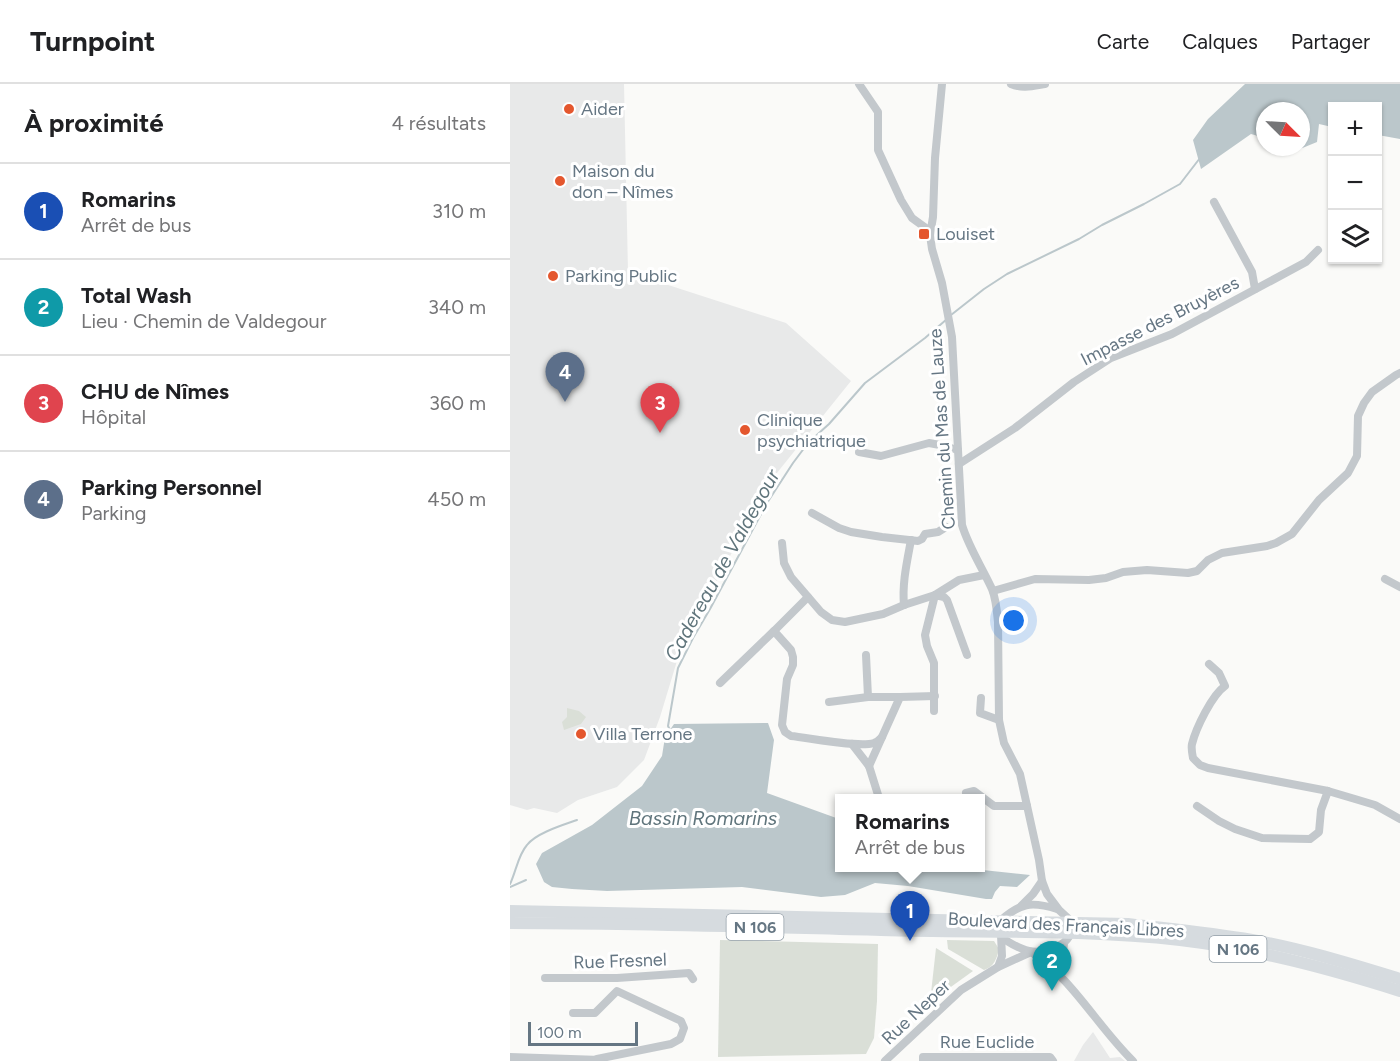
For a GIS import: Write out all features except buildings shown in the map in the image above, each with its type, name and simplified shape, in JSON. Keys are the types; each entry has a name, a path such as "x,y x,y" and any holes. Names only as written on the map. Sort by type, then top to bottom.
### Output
{"main road":[{"name":"Boulevard des Français Libres","path":"510,911 1000,930 1180,940 1306,963 1400,991"},
{"name":"Boulevard des Français Libres","path":"510,923 1000,930"},
{"name":"Boulevard des Français Libres","path":"1069,933 1128,924 1184,930 1255,941 1335,959 1400,979"}],"street":[{"path":"859,84 878,112 878,150 901,200 912,218 927,229"},
{"name":"Chemin du Mas de Lauze","path":"942,84 935,158 933,217 927,229 942,283 952,337 962,525 966,539 993,591 998,622 999,720 1004,743 1020,774 1042,880 1047,894 1059,910 1069,933"},
{"path":"1011,84 1027,87 1045,84"},
{"path":"1214,202 1252,272 1254,289"},
{"name":"Impasse des Bruyères","path":"959,464 1015,428 1074,382 1111,358 1172,333 1306,262 1318,250"},
{"path":"993,591 1035,579 1089,580 1107,578 1123,572 1147,570 1188,573 1197,571 1209,560 1222,553 1276,543 1292,534 1320,500 1348,473 1357,456 1358,416 1364,403 1372,392 1400,373"},
{"path":"859,452 881,456 928,443 958,450"},
{"path":"812,513 851,532 918,541 925,534 946,528"},
{"path":"904,605 904,579 911,540"},
{"path":"783,543 784,563 791,577 821,612 832,620 845,622 883,614 935,595 959,580 984,575"},
{"path":"1385,579 1400,587"},
{"path":"935,595 947,600 967,655"},
{"path":"934,711 934,663 925,635 935,595"},
{"path":"720,683 808,597"},
{"path":"774,631 791,650 793,657 793,665 787,679 782,725 784,732 791,736 852,744 872,744 882,738"},
{"path":"866,655 868,697"},
{"path":"1209,664 1219,673 1225,686 1212,699 1192,744 1193,758 1200,765 1328,791 1375,805 1400,819"},
{"path":"829,702 868,697 935,696"},
{"path":"869,766 900,697"},
{"path":"981,698 980,713 999,720"},
{"path":"852,744 869,766 878,794"},
{"path":"966,793 974,791 978,794"},
{"path":"1197,806 1235,829 1262,838 1310,839 1319,832 1321,810 1328,791"},
{"path":"985,799 994,806 1027,806"},
{"path":"998,967 1002,956 1000,930 1011,911 1021,906 1033,894 1042,880"},
{"path":"1021,906 1038,904 1059,910"},
{"path":"1000,930 1014,945 1044,960 1060,975 1132,1061"},
{"path":"1060,975 1069,933"},
{"name":"Rue Neper","path":"885,1061 961,990 998,967 1031,952 1044,950 1069,933"},
{"name":"Rue Fresnel","path":"545,978 617,978 689,973 693,979"},
{"path":"573,1013 595,1013 617,992 617,978"},
{"path":"597,1059 671,1044 680,1039 684,1028 681,1021 617,992"},
{"path":"510,1057 614,1061"},
{"name":"Rue Euclide","path":"923,1061 923,1057 1050,1057 1053,1061"}],"shaded area":[{"path":"510,84 624,84 628,272 786,323 851,381 768,484 680,651 644,760 617,787 578,800 557,813 534,808 527,810 510,805"},
{"path":"567,708 579,711 586,717 581,724 564,730 562,722 567,717"},
{"path":"720,940 878,944 874,1038 866,1054 718,1057"},
{"path":"947,940 994,941 999,949 993,964 984,970 948,949"},
{"path":"936,948 973,971 930,1002"},
{"path":"1093,1032 1110,1058 1120,1057 1125,1061 1074,1061"}],"water":[{"path":"1245,84 1400,84 1400,139 1382,136 1382,102 1328,102 1328,126 1319,124 1317,142 1310,145 1310,102 1256,102 1256,135 1251,134 1201,169 1193,140 1208,119"},
{"name":"Bassin Romarins","path":"768,723 774,740 767,793 835,818 835,872 985,870 1030,875 1017,887 1000,886 992,899 875,883 845,895 821,897 742,887 607,891 552,887 544,882 536,864 542,853 592,825 642,786 662,756 665,737 674,724"}],"waterway":[{"name":"Cadereau de Valdegour","path":"951,315 1007,274 1079,239 1180,184 1200,158"},
{"name":"Cadereau de Valdegour","path":"670,730 668,726 678,668 767,503 793,463 808,443 829,424 865,383 947,319"},
{"name":"Cadereau de Valdegour","path":"510,884 521,854 531,841 550,830 577,820"},
{"name":"Cadereau de Valdegour","path":"510,887 526,880"}],"place":[{"name":"Aider","path":"569,109"},
{"name":"Maison du don – Nîmes","path":"560,181"},
{"name":"Louiset","path":"924,234"},
{"name":"Parking Public","path":"553,276"},
{"name":"Parking Personnel","path":"565,402"},
{"name":"Clinique psychiatrique","path":"745,430"},
{"name":"CHU de Nîmes","path":"660,433"},
{"name":"Villa Terrone","path":"581,734"},
{"name":"Romarins","path":"910,941"},
{"name":"Total Wash","path":"1052,991"}]}
